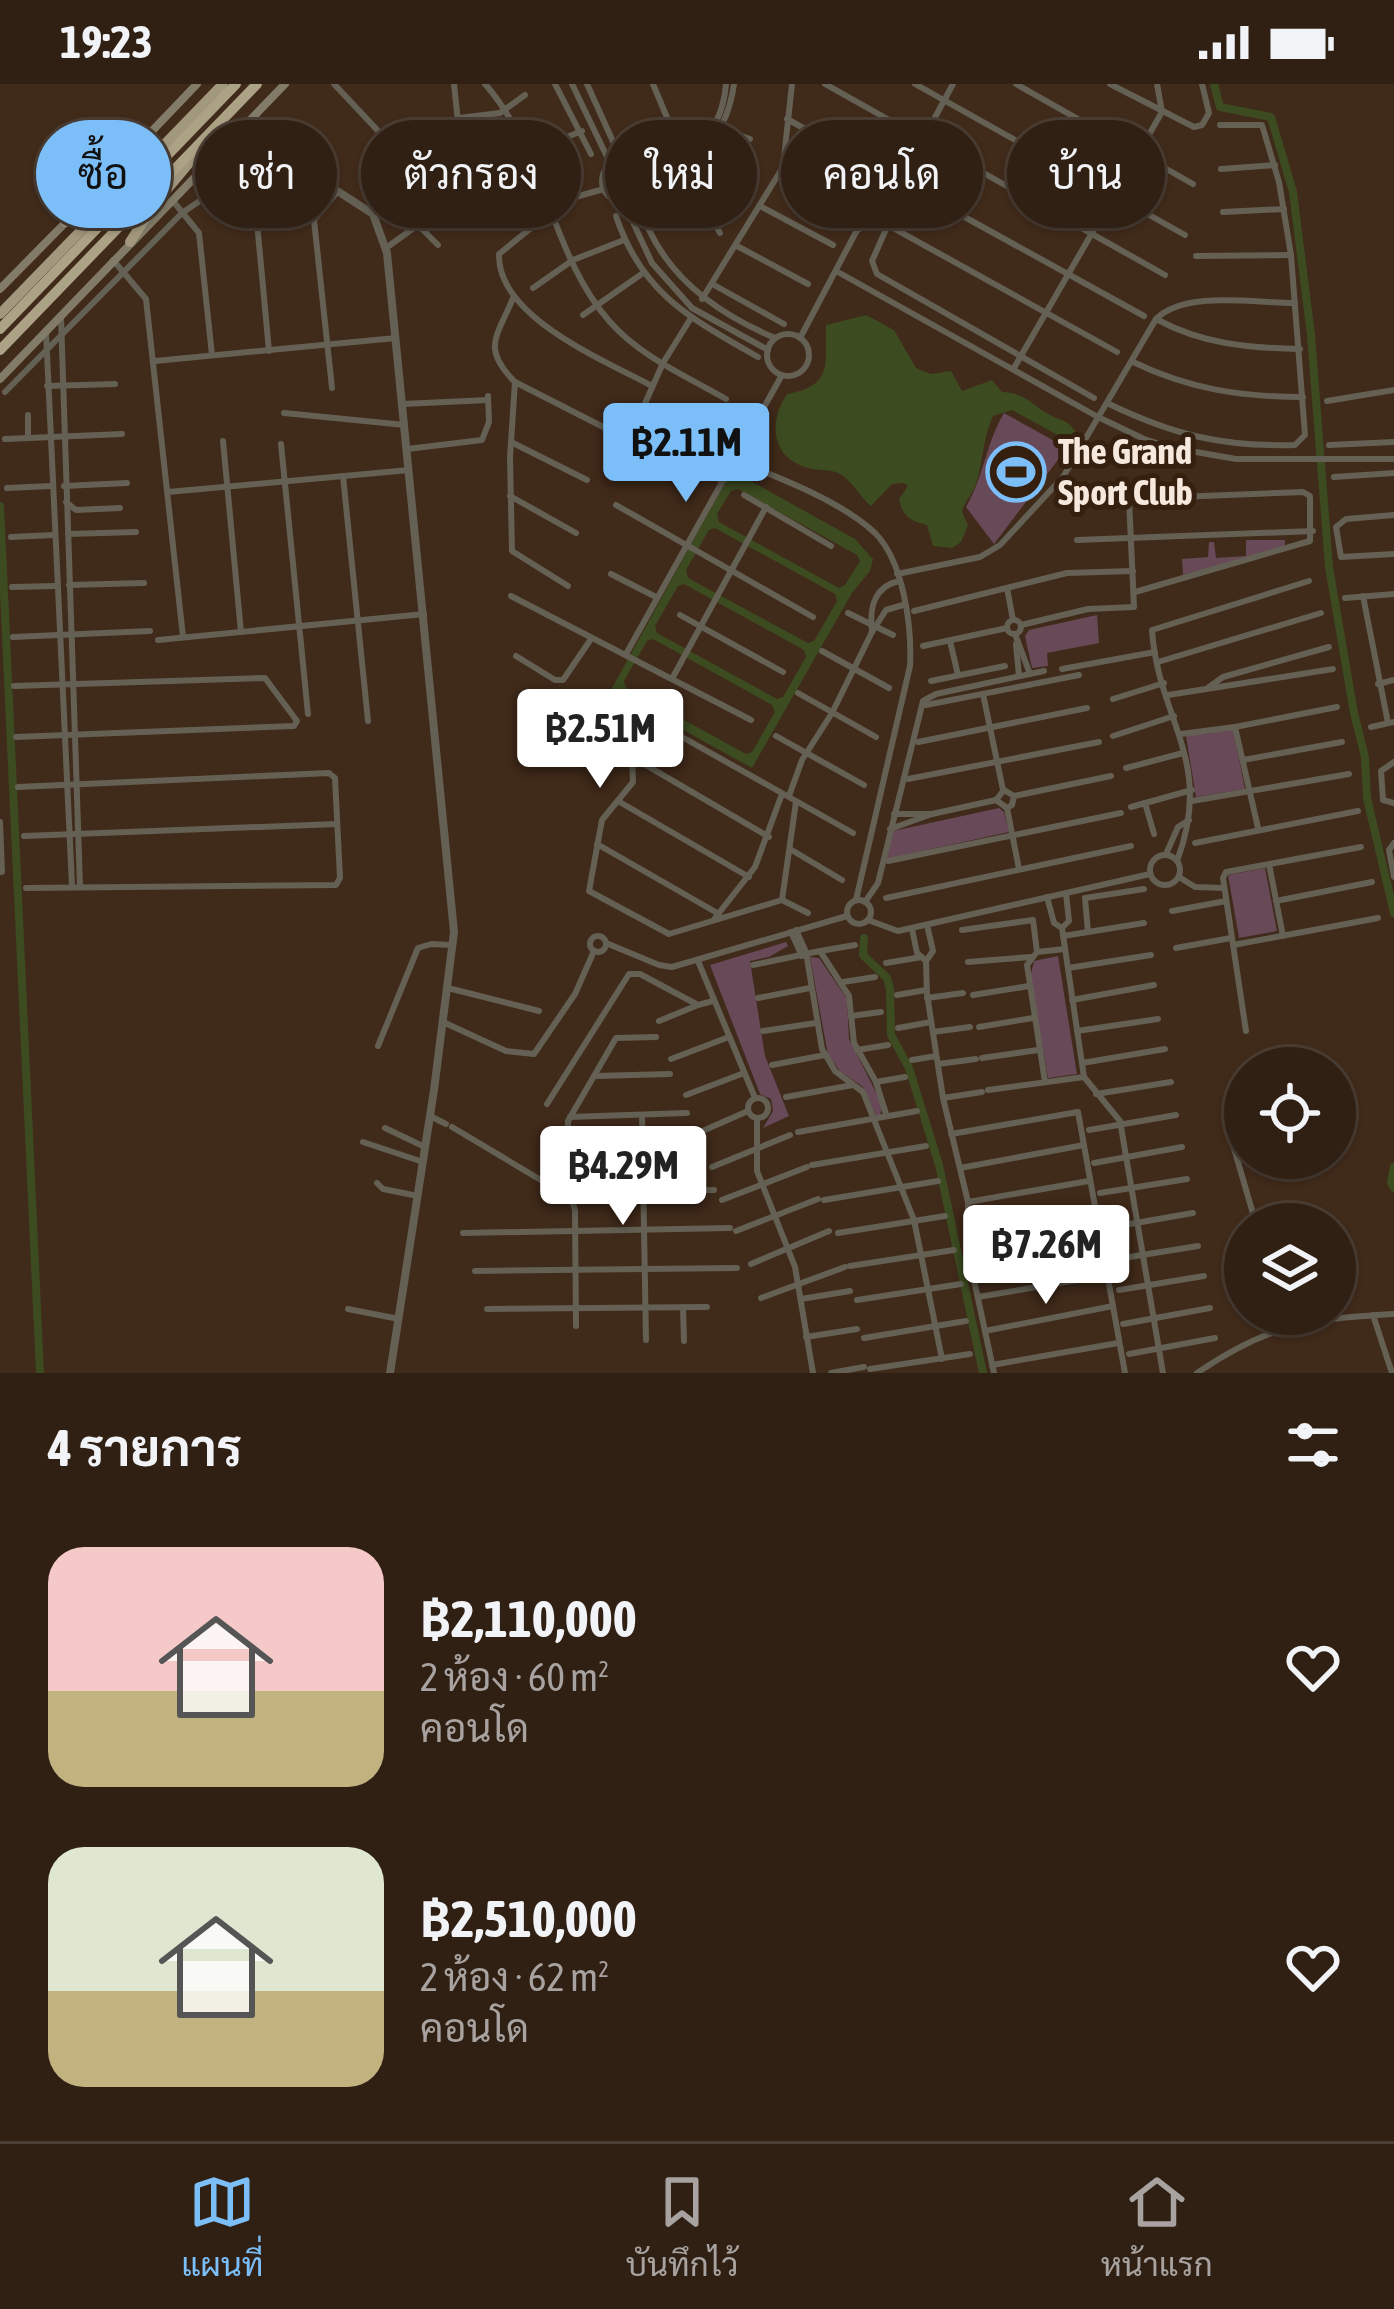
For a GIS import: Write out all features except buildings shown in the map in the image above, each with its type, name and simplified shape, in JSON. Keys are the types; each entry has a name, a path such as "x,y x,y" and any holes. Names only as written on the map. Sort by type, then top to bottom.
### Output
{"highway":[{"path":"0,314 223,84"},
{"path":"0,328 236,84"},
{"path":"219,120 255,84"},
{"path":"2,346 255,84"},
{"path":"171,133 197,111"},
{"path":"2,346 195,145"},
{"path":"130,242 153,206 195,159"}],"main road":[{"path":"163,120 197,84"},
{"path":"0,379 286,84"},
{"path":"0,290 59,228"}],"street":[{"path":"334,84 369,120"},
{"path":"454,84 459,118 500,112 525,95"},
{"path":"485,84 512,120"},
{"path":"555,84 592,154"},
{"path":"572,84 605,153"},
{"path":"587,84 605,123"},
{"path":"653,84 669,120"},
{"path":"722,120 730,84"},
{"path":"787,119 792,84"},
{"path":"825,84 887,120"},
{"path":"915,84 1007,136"},
{"path":"933,120 953,84"},
{"path":"1016,84 1033,88 1086,120"},
{"path":"1110,84 1194,127 1209,113 1202,84"},
{"path":"1157,84 1162,112 1157,120"},
{"path":"255,117 258,120"},
{"path":"1108,404 1186,437 1229,444 1281,446 1300,443 1304,435 1291,255 1275,166 1262,125 1220,125"},
{"path":"1221,169 1275,166"},
{"path":"1165,167 1193,184"},
{"path":"581,195 604,189 605,171"},
{"path":"702,299 781,171"},
{"path":"983,174 1165,275"},
{"path":"332,388 314,220 338,190 361,205"},
{"path":"172,200 199,233 212,355"},
{"path":"4,392 195,204"},
{"path":"760,206 833,245"},
{"path":"1222,212 1284,209"},
{"path":"1165,224 1185,235"},
{"path":"983,227 1144,316"},
{"path":"257,228 269,351"},
{"path":"379,228 386,248 396,338 454,906 448,988 390,1373"},
{"path":"386,248 414,228"},
{"path":"421,228 438,244"},
{"path":"526,228 499,254 499,269 513,298 581,348 652,386"},
{"path":"560,228 599,306 634,346 726,399"},
{"path":"620,228 643,273 691,318 758,357"},
{"path":"636,228 652,263 692,308 767,350"},
{"path":"650,228 655,242 702,299 775,338"},
{"path":"718,228 720,233"},
{"path":"800,338 861,228"},
{"path":"886,228 874,254 873,270 1094,398"},
{"path":"891,228 1117,352"},
{"path":"1014,368 1096,228"},
{"path":"533,288 573,260 624,240"},
{"path":"736,245 808,284"},
{"path":"1196,256 1291,255"},
{"path":"113,260 146,299 183,637"},
{"path":"836,271 1099,417 1174,448 1236,460 1394,459"},
{"path":"583,315 643,273"},
{"path":"712,285 784,324"},
{"path":"513,298 493,351 515,382 613,432"},
{"path":"873,628 878,591 884,585 990,552 1055,487 1168,307 1188,302 1295,303"},
{"path":"61,314 76,886"},
{"path":"691,318 643,408 701,444"},
{"path":"1156,320 1229,345 1300,349"},
{"path":"46,330 64,735 72,784"},
{"path":"788,334 800,338 808,350 807,364 797,373 782,375 769,363 767,350 775,338 788,334"},
{"path":"154,361 396,338"},
{"path":"1133,362 1202,389 1241,396 1304,397"},
{"path":"46,367 60,366"},
{"path":"627,655 782,375"},
{"path":"515,382 510,496 514,554 568,586"},
{"path":"47,386 115,384"},
{"path":"1328,401 1394,390"},
{"path":"403,404 488,398 489,422 482,440 407,448"},
{"path":"284,413 405,425"},
{"path":"28,415 28,438"},
{"path":"5,439 122,434"},
{"path":"644,439 723,481"},
{"path":"223,441 241,632"},
{"path":"511,442 586,480"},
{"path":"1330,446 1394,442"},
{"path":"281,444 308,714"},
{"path":"734,460 790,482 864,525 884,544 898,578 910,667 860,901"},
{"path":"167,492 409,470"},
{"path":"1334,477 1394,473"},
{"path":"343,476 368,721"},
{"path":"7,488 128,483"},
{"path":"1076,501 1306,492 1311,498 1313,531 1308,542 1135,592"},
{"path":"744,494 832,545"},
{"path":"510,496 576,533"},
{"path":"923,646 1088,609 1133,608 1129,499"},
{"path":"66,502 76,510 120,508"},
{"path":"616,505 813,617"},
{"path":"673,677 766,507"},
{"path":"1394,515 1346,519 1336,527 1341,557 1394,554"},
{"path":"1077,540 1313,531"},
{"path":"11,537 136,532"},
{"path":"914,611 1070,573 1133,571"},
{"path":"611,574 658,597"},
{"path":"1179,877 1192,790 1151,630 1309,581"},
{"path":"12,587 144,583"},
{"path":"1007,588 1017,622 1019,676"},
{"path":"1345,598 1394,594"},
{"path":"511,596 751,721"},
{"path":"1363,596 1378,684 1391,723 1370,728"},
{"path":"716,917 748,878 873,628 886,610 903,605"},
{"path":"848,613 893,635"},
{"path":"1158,662 1321,613"},
{"path":"158,640 424,614"},
{"path":"680,614 783,672"},
{"path":"1007,628 1016,637 1030,674"},
{"path":"13,637 150,631"},
{"path":"516,656 555,680 563,680 591,638"},
{"path":"950,641 958,675"},
{"path":"1206,689 1223,677 1329,647"},
{"path":"822,651 889,688"},
{"path":"1062,669 1156,652"},
{"path":"932,681 1005,666"},
{"path":"1168,695 1333,669"},
{"path":"847,916 849,904 860,901 878,883 925,698 1044,671"},
{"path":"926,705 1078,675"},
{"path":"14,686 265,678 297,721 294,726 16,737"},
{"path":"1378,684 1394,680"},
{"path":"1113,699 1164,683"},
{"path":"797,693 876,737"},
{"path":"890,829 996,800 1003,790 983,694"},
{"path":"1181,734 1337,706"},
{"path":"918,742 1087,708"},
{"path":"808,913 782,900 665,934 592,892 589,884 604,817 632,787 632,730 650,715 853,832"},
{"path":"1113,736 1174,716"},
{"path":"1234,728 1258,829"},
{"path":"776,736 864,784"},
{"path":"908,779 1099,742"},
{"path":"1244,760 1342,742"},
{"path":"1126,768 1184,752"},
{"path":"631,756 769,837"},
{"path":"1394,762 1381,771 1383,800 1394,803"},
{"path":"18,787 332,774 337,824 340,880 333,886 26,888"},
{"path":"1192,801 1348,774"},
{"path":"1003,790 1014,796 1111,776"},
{"path":"1131,807 1192,790"},
{"path":"782,900 790,849 789,796"},
{"path":"1007,808 1014,796"},
{"path":"996,800 1007,808 1019,869"},
{"path":"618,802 748,878"},
{"path":"1145,803 1154,834"},
{"path":"1195,843 1358,811"},
{"path":"888,861 1120,813"},
{"path":"894,814 932,814"},
{"path":"1179,877 1166,885 1156,883 1150,874 1153,860 1166,854 1178,827 1189,820"},
{"path":"0,822 2,872"},
{"path":"24,836 337,824"},
{"path":"1394,843 1389,848 1394,877"},
{"path":"597,844 716,917"},
{"path":"886,898 1131,846"},
{"path":"1246,1031 1224,888 1226,872 1361,847"},
{"path":"790,849 842,880"},
{"path":"1166,854 1178,861"},
{"path":"1269,864 1282,936"},
{"path":"847,916 854,923 868,920 889,929 912,929 1150,874"},
{"path":"1179,877 1195,887 1224,888"},
{"path":"1276,901 1372,882"},
{"path":"1088,932 1085,898 1144,889"},
{"path":"1062,932 1069,921 1066,893"},
{"path":"1047,896 1054,923 1062,932 1084,1077 1116,1112 1120,1124 1162,1373"},
{"path":"860,901 871,910 868,920"},
{"path":"1172,911 1226,901"},
{"path":"443,1022 506,1051 534,1054 574,994 594,951 593,938 600,936 606,943 672,967 847,916"},
{"path":"1176,948 1282,936 1378,918"},
{"path":"962,930 1033,920 1029,986 1045,1082"},
{"path":"1062,932 1144,923"},
{"path":"886,963 924,959 933,951 927,925"},
{"path":"912,929 924,959 943,1098 968,1202 971,1265 993,1369 1119,1343"},
{"path":"794,931 825,1055 835,1071 863,1092 914,1220 942,1358"},
{"path":"378,1046 418,948 453,945"},
{"path":"753,964 855,945"},
{"path":"968,962 1065,949"},
{"path":"820,951 851,1002 857,1050 876,1082 886,1114"},
{"path":"1068,968 1151,955"},
{"path":"698,961 755,1098"},
{"path":"547,1104 629,974 640,974 698,1005"},
{"path":"841,982 875,977"},
{"path":"974,994 1029,986"},
{"path":"1072,1000 1154,986"},
{"path":"448,988 538,1010"},
{"path":"758,998 810,988"},
{"path":"897,995 963,993"},
{"path":"659,1021 713,1000"},
{"path":"851,1016 881,1012"},
{"path":"933,1032 1034,1018"},
{"path":"1077,1031 1158,1019"},
{"path":"898,1028 931,1022"},
{"path":"763,1031 816,1023"},
{"path":"576,1327 574,1207 565,1191 570,1117 616,1038 656,1037"},
{"path":"671,1059 729,1037"},
{"path":"857,1050 888,1045"},
{"path":"912,1060 980,1059 1039,1049"},
{"path":"1082,1064 1165,1049"},
{"path":"772,1065 825,1055"},
{"path":"686,1095 744,1073"},
{"path":"593,1076 670,1074"},
{"path":"876,1082 905,1077"},
{"path":"943,1098 1084,1077"},
{"path":"1096,1094 1171,1082"},
{"path":"786,1097 854,1085"},
{"path":"748,1111 755,1098 762,1099 767,1108 757,1118 754,1150 762,1186 800,1286 813,1373"},
{"path":"748,1111 757,1118"},
{"path":"698,1133 748,1111"},
{"path":"712,1167 794,1134 917,1111"},
{"path":"951,1133 1078,1112 1123,1373"},
{"path":"570,1117 687,1113"},
{"path":"642,1115 646,1340"},
{"path":"1089,1130 1176,1115"},
{"path":"430,1116 565,1191 714,1190"},
{"path":"385,1127 425,1147"},
{"path":"363,1142 423,1162"},
{"path":"960,1168 1084,1144"},
{"path":"722,1200 809,1166 926,1146"},
{"path":"1094,1162 1182,1147"},
{"path":"567,1155 701,1152"},
{"path":"1100,1193 1187,1179"},
{"path":"463,1233 733,1230 821,1199 938,1180"},
{"path":"968,1202 1090,1180"},
{"path":"377,1183 383,1189 418,1196"},
{"path":"968,1233 1096,1210"},
{"path":"1107,1228 1193,1213"},
{"path":"751,1264 833,1232 945,1216"},
{"path":"971,1265 1102,1243"},
{"path":"1111,1260 1198,1246"},
{"path":"761,1298 848,1267 954,1250"},
{"path":"475,1271 737,1268"},
{"path":"978,1298 1107,1275"},
{"path":"1119,1290 1204,1276"},
{"path":"857,1300 961,1284"},
{"path":"801,1299 850,1291"},
{"path":"985,1330 1113,1306"},
{"path":"683,1307 684,1341"},
{"path":"488,1309 707,1307"},
{"path":"1124,1324 1210,1308"},
{"path":"348,1310 399,1319"},
{"path":"1356,1317 1394,1314"},
{"path":"1373,1315 1392,1373"},
{"path":"864,1338 966,1321"},
{"path":"806,1337 856,1329"},
{"path":"1197,1373 1261,1335"},
{"path":"1129,1354 1215,1338"},
{"path":"831,1373 970,1354"}],"shaded area":[{"path":"866,315 894,330 916,368 931,374 951,371 962,391 992,380 1002,392 1023,397 1068,423 1076,433 1067,446 1054,433 1012,410 993,416 976,484 962,512 968,525 961,542 952,548 933,546 927,525 905,514 899,499 908,486 904,483 892,484 871,506 842,475 796,463 780,448 776,427 781,405 787,394 820,378 826,360 826,325"},
{"name":"The Grand Sport Club","path":"1004,413 1067,448 994,544 966,507"},
{"path":"740,475 855,539 873,559 752,768 611,690 727,479 736,480","holes":["738,489 857,555 860,561 845,585 839,588 719,522 717,514 731,491","715,528 835,594 837,601 814,641 808,643 688,578 686,570 709,530","684,584 804,650 806,657 783,697 777,699 657,633 655,626 678,586","653,639 772,705 775,712 752,752 746,754 626,688 624,681 647,641"]},
{"path":"1246,540 1285,540 1285,546 1183,575 1182,559 1208,557 1209,542 1214,542 1216,558 1246,556"},
{"path":"1097,615 1099,643 1047,653 1048,666 1032,668 1025,636 1029,630"},
{"path":"1233,729 1245,789 1196,797 1186,736"},
{"path":"999,808 1009,832 886,859 893,831"},
{"path":"1265,868 1277,931 1239,938 1228,875"},
{"path":"786,942 788,946 769,957 750,961 765,1056 789,1116 763,1128 773,1111 771,1099 760,1094 710,965"},
{"path":"1058,956 1077,1074 1048,1078 1030,978 1034,961"},
{"path":"810,957 819,958 847,999 849,1039 883,1106 880,1115 876,1116 863,1087 840,1071 828,1055"}],"waterway":[{"path":"1214,84 1220,107 1271,117 1293,192 1311,335 1329,567 1365,757 1367,798 1394,913"},
{"path":"0,506 40,1373"},
{"path":"864,938 863,955 887,978 891,1035 909,1068 939,1165 983,1373"},
{"path":"1394,1167 1394,1188"}],"place":[{"name":"The Grand Sport Club","path":"1016,472"}]}
